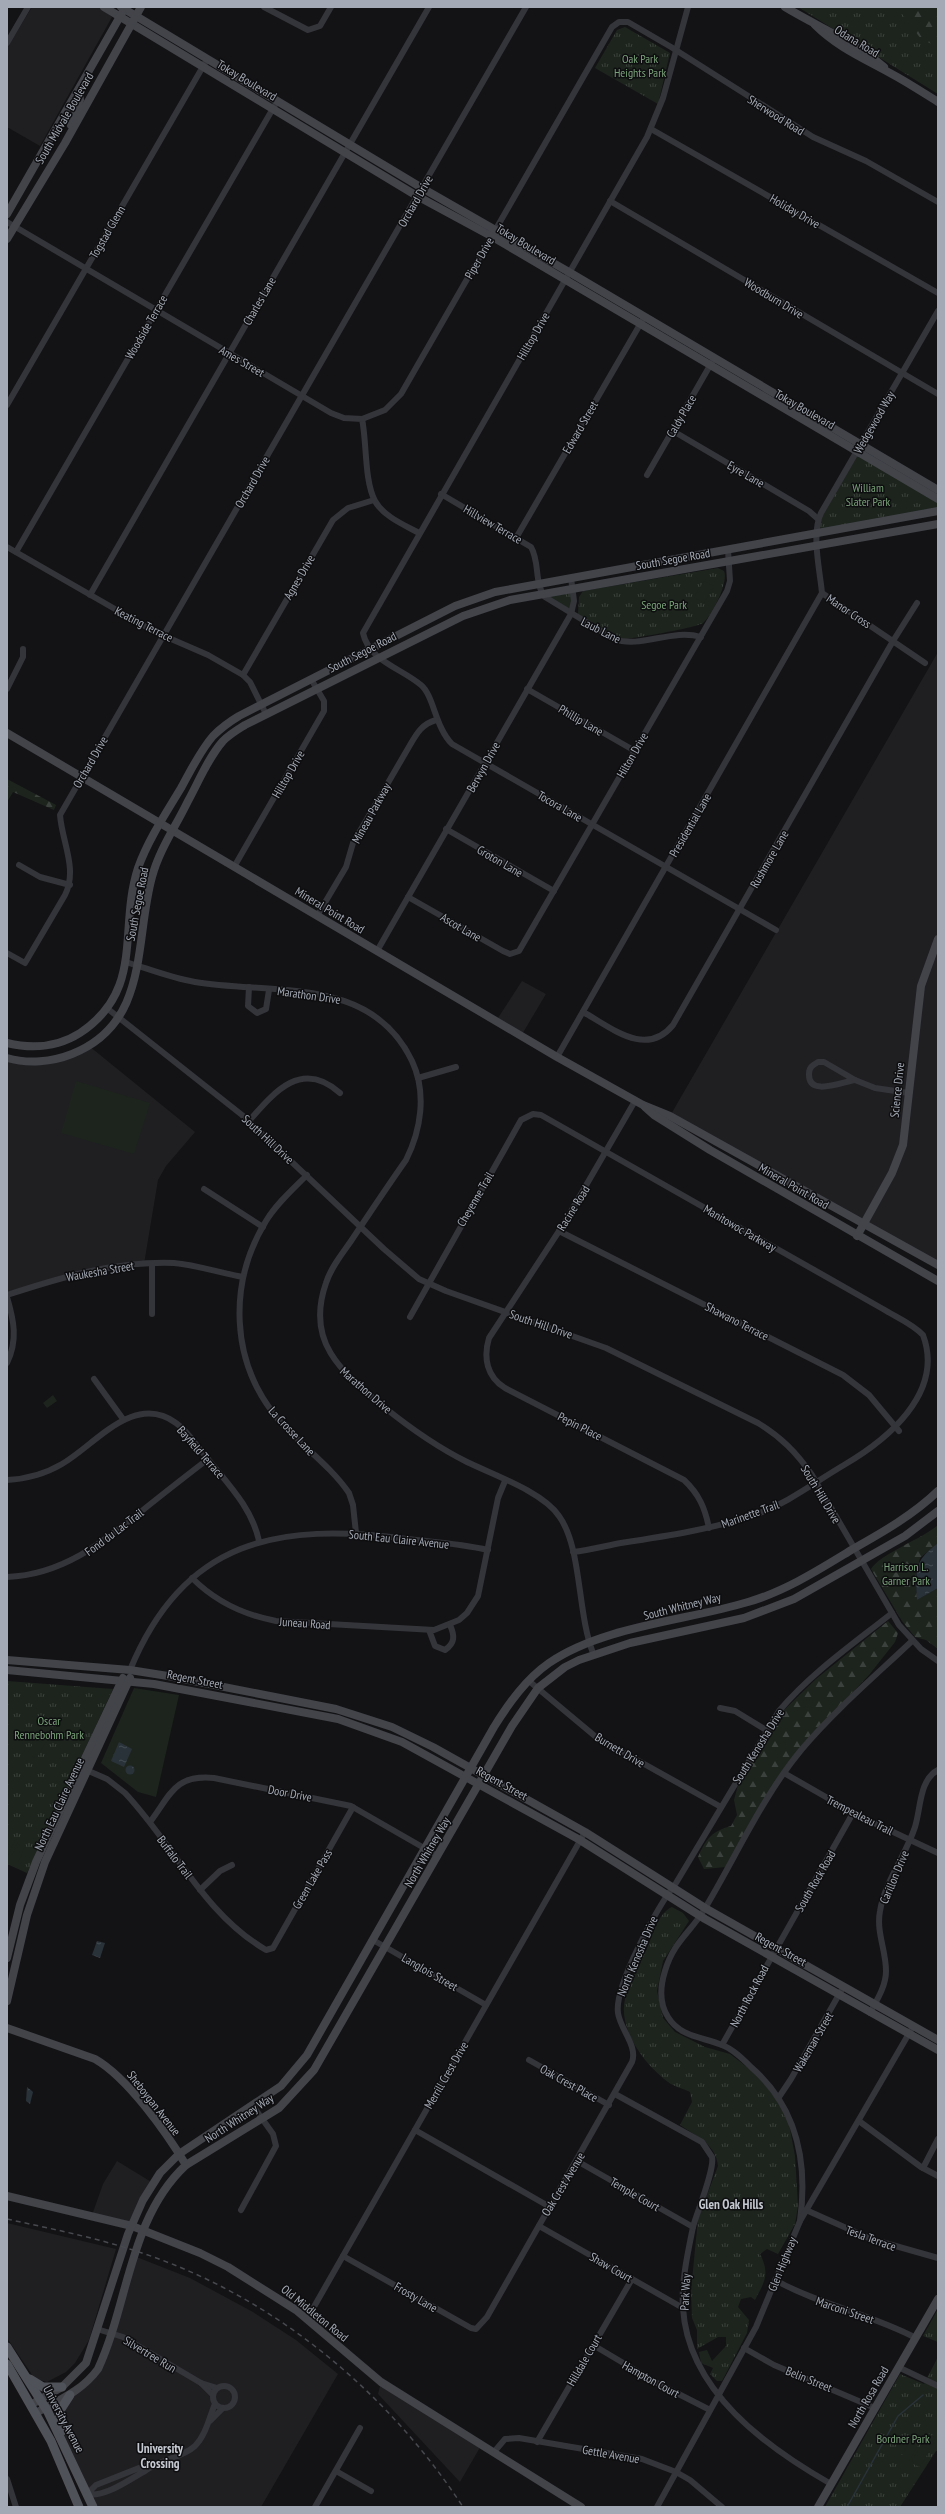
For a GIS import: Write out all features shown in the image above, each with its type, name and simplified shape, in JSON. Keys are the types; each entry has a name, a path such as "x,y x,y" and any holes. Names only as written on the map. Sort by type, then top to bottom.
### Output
{"main road":[{"name":"University Avenue","path":"7,2347 41,2399 65,2444 93,2507"},
{"name":"University Avenue","path":"7,2364 51,2441 79,2507"},
{"path":"27,2377 39,2386 62,2387"},
{"path":"65,2444 59,2412 70,2395"},
{"path":"51,2441 59,2450 78,2489 87,2494 86,2507"}],"street":[{"path":"7,43 28,7"},
{"name":"Tokay Boulevard","path":"104,7 202,68 417,196 491,236 857,453 938,499"},
{"name":"South Midvale Boulevard","path":"7,239 11,224 65,143 141,7"},
{"path":"264,7 300,28 314,29 320,26 332,7"},
{"name":"Charles Lane","path":"90,595 429,7"},
{"name":"Orchard Drive","path":"70,885 71,872 60,815 526,7"},
{"name":"Hilltop Drive","path":"374,653 364,638 364,628 651,129 663,98 688,7"},
{"name":"Odana Road","path":"785,7 815,25 828,38 849,52 890,73 938,102"},
{"name":"Tokay Boulevard","path":"124,8 207,60 349,145 496,229 938,490"},
{"name":"South Midvale Boulevard","path":"7,214 79,91 124,8"},
{"name":"Sherwood Road","path":"619,22 628,22 676,50 813,137 866,161 938,202"},
{"name":"Piper Drive","path":"362,419 385,410 401,394 612,27 619,22"},
{"name":"Togstad Glenn","path":"7,404 207,60"},
{"path":"65,143 80,100 79,91"},
{"name":"Woodside Terrace","path":"16,552 277,102"},
{"name":"Holiday Drive","path":"651,129 938,293"},
{"name":"Woodburn Drive","path":"610,201 938,394"},
{"name":"Ames Street","path":"11,224 155,311 336,415 362,419"},
{"name":"Wedgewood Way","path":"818,519 938,311"},
{"name":"Edward Street","path":"516,538 645,317"},
{"name":"Caldy Place","path":"647,475 714,358"},
{"path":"362,419 369,480 374,500 391,517 419,533"},
{"name":"Eyre Lane","path":"673,431 809,511 818,519"},
{"name":"Hillview Terrace","path":"441,494 526,543 534,552 540,584"},
{"name":"Agnes Drive","path":"243,675 333,520 348,508 374,500"},
{"name":"South Segoe Road","path":"7,1058 27,1061 62,1058 89,1046 108,1030 118,1018 130,996 139,966 143,922 152,877 172,831 214,754 232,733 316,689 374,653 467,602 495,592 938,511"},
{"path":"818,519 818,534"},
{"name":"South Segoe Road","path":"7,1043 39,1047 61,1042 86,1029 108,1009 123,978 138,869 160,824 203,749 229,722 312,679 490,606 543,594 816,547 938,524"},
{"name":"Manor Cross","path":"818,534 816,547 822,593 925,663"},
{"name":"Keating Terrace","path":"7,547 163,636 208,655 243,675 250,682 266,714"},
{"name":"Hilton Drive","path":"514,954 522,947 726,591 730,581 728,550"},
{"name":"Berwyn Drive","path":"377,951 571,614 574,601 571,578"},
{"path":"540,584 543,594"},
{"name":"Presidential Lane","path":"557,1057 667,867 822,593"},
{"name":"Laub Lane","path":"543,594 571,614 624,643 688,633 700,637"},
{"name":"Rushmore Lane","path":"583,1012 637,1040 655,1039 664,1035 673,1025 893,642 917,603"},
{"path":"7,689 23,657 23,649"},
{"name":"Tocora Lane","path":"374,653 422,686 442,734 452,744 776,930"},
{"name":"Hilltop Drive","path":"234,867 324,711 324,701 316,689 312,679"},
{"name":"Phillip Lane","path":"527,689 634,751"},
{"name":"Mineau Parkway","path":"317,916 346,867 353,843 419,729 428,722 436,720"},
{"name":"Mineral Point Road","path":"7,733 557,1057 639,1103 670,1116 938,1265"},
{"name":"Groton Lane","path":"446,829 554,891"},
{"path":"7,953 24,963 29,958 70,885 40,877 19,865"},
{"name":"Ascot Lane","path":"408,897 503,951 514,954"},
{"name":"Science Drive","path":"857,1236 899,1156 904,1135 921,986 938,939"},
{"name":"Marathon Drive","path":"126,962 179,979 336,997 367,1010 383,1021 399,1039 409,1056 418,1078 420,1110 415,1140 406,1160 331,1270 321,1298 322,1330 333,1358 348,1377 412,1428 451,1454 539,1498 559,1515 566,1528 573,1552 582,1615 589,1643 594,1653"},
{"name":"Marathon Drive","path":"249,987 247,1004 251,1010 257,1013 266,1008 269,990"},
{"name":"South Hill Drive","path":"108,1009 249,1121 360,1227 407,1270 427,1284 606,1348 758,1423 780,1437 791,1447 816,1482 892,1613 912,1641 938,1661"},
{"path":"855,1080 819,1088 810,1082 809,1071 812,1065 824,1062 855,1080 876,1088 909,1093"},
{"path":"418,1078 456,1067"},
{"path":"249,1121 279,1090 295,1081 320,1078 328,1081 340,1093"},
{"name":"Mineral Point Road","path":"639,1103 654,1115 710,1150 857,1236 938,1281"},
{"name":"Racine Road","path":"506,1312 559,1231 639,1103"},
{"name":"Manitowoc Parkway","path":"526,1117 533,1114 541,1115 918,1330 932,1346 935,1356"},
{"name":"Cheyenne Trail","path":"410,1317 427,1284 505,1147 521,1120 526,1117"},
{"name":"La Crosse Lane","path":"307,1175 276,1207 262,1227 252,1247 242,1276 239,1321 242,1349 254,1382 278,1420 346,1489 353,1505 356,1533"},
{"path":"204,1189 262,1227"},
{"name":"Shawano Terrace","path":"559,1231 843,1375 868,1395 900,1431"},
{"name":"Waukesha Street","path":"7,1296 96,1269 127,1264 174,1263 242,1276"},
{"path":"152,1264 152,1314"},
{"path":"7,1296 13,1317 15,1342 7,1363"},
{"name":"Pepin Place","path":"506,1312 489,1338 486,1348 488,1369 496,1382 684,1480 697,1494 703,1504 710,1528"},
{"path":"94,1379 123,1419"},
{"name":"Bayfield Terrace","path":"7,1480 38,1475 61,1465 123,1419 133,1415 149,1414 171,1420 192,1439 237,1494 250,1516 259,1541"},
{"name":"Marinette Trail","path":"573,1552 710,1528 771,1508 906,1427"},
{"name":"Fond du Lac Trail","path":"7,1578 49,1570 81,1556 100,1544 208,1459"},
{"name":"Juneau Road","path":"192,1578 204,1589 223,1602 258,1618 324,1624 429,1630 450,1624 467,1613 476,1601 498,1498 505,1481"},
{"name":"South Whitney Way","path":"467,1778 504,1711 529,1680 549,1663 589,1643 748,1602 797,1582 904,1519 938,1491"},
{"name":"South Whitney Way","path":"479,1784 526,1704 538,1688 565,1667 594,1653 744,1618 794,1599 905,1536 938,1511"},
{"name":"South Eau Claire Avenue","path":"130,1670 161,1611 192,1578 224,1556 259,1541 292,1536 356,1533 488,1550"},
{"name":"South Kenosha Drive","path":"672,1888 766,1730 796,1692 892,1613"},
{"path":"429,1630 435,1646 444,1650 453,1641 454,1634 450,1624"},
{"path":"800,2221 803,2190 798,2147 794,2128 779,2096 758,2073 722,2045 698,2039 684,2032 670,2020 662,2005 661,1984 669,1960 680,1940 703,1912 784,1773 808,1743 912,1641"},
{"name":"Regent Street","path":"7,1660 130,1670 356,1714 407,1734 585,1832 672,1888 703,1912 770,1957 938,2050"},
{"name":"Regent Street","path":"7,1670 154,1684 338,1719 402,1742 580,1840 666,1896 703,1912 775,1948 914,2025 938,2040"},
{"name":"North Eau Claire Avenue","path":"7,1958 16,1919 31,1874 79,1767 120,1681 130,1670"},
{"name":"North Eau Claire Avenue","path":"7,2001 27,1915 44,1867 130,1681 130,1670"},
{"name":"Burnett Drive","path":"529,1680 596,1737 721,1807"},
{"path":"720,1708 735,1711 766,1730"},
{"name":"Buffalo Trail","path":"79,1767 107,1779 125,1792 150,1822 200,1890 227,1922 250,1940 270,1950"},
{"name":"Carillon Drive","path":"870,2013 882,1989 886,1972 879,1932 880,1910 919,1816 926,1782 931,1773 938,1770"},
{"name":"Trempealeau Trail","path":"784,1773 852,1813 938,1853"},
{"name":"Door Drive","path":"150,1822 171,1790 187,1780 199,1778 221,1780 353,1807 438,1856"},
{"name":"North Whitney Way","path":"34,2409 41,2399 62,2387 86,2363 132,2226 153,2183 179,2154 281,2086 307,2055 467,1778"},
{"name":"North Whitney Way","path":"34,2409 45,2408 70,2395 85,2385 98,2369 144,2230 163,2190 186,2165 261,2119 291,2096 314,2070 479,1784"},
{"name":"Green Lake Pass","path":"270,1950 353,1807"},
{"name":"South Rock Road","path":"775,1948 852,1813"},
{"name":"Merrill Crest Drive","path":"307,2319 585,1832"},
{"path":"200,1890 220,1871 232,1865"},
{"name":"North Kenosha Drive","path":"632,2050 621,2026 618,2013 618,2000 649,1925 672,1888"},
{"name":"Langlois Street","path":"373,1940 486,2005"},
{"name":"North Rock Road","path":"722,2045 775,1948"},
{"name":"Wakeman Street","path":"779,2096 844,1986"},
{"name":"Glen Highway","path":"657,2507 744,2348 800,2221 914,2025"},
{"name":"Sheboygan Avenue","path":"7,2028 95,2060 107,2066 123,2081 186,2165"},
{"name":"Oak Crest Avenue","path":"487,2317 615,2094 632,2062 632,2050"},
{"name":"Oak Crest Place","path":"529,2060 609,2105"},
{"name":"Park Way","path":"615,2094 702,2142 708,2149 713,2160 693,2227 682,2308 695,2359 718,2395 763,2437 831,2484"},
{"path":"241,2210 276,2146 273,2134 253,2106"},
{"path":"859,2121 923,2168 938,2176"},
{"path":"415,2130 550,2207"},
{"path":"923,2168 938,2139"},
{"name":"Temple Court","path":"577,2161 693,2227"},
{"name":"Old Middleton Road","path":"7,2196 132,2226 228,2267 262,2286 307,2319 381,2382 581,2507"},
{"name":"Tesla Terrace","path":"806,2210 871,2239 938,2258"},
{"name":"Shaw Court","path":"538,2226 682,2308"},
{"name":"Frosty Lane","path":"343,2256 471,2328 476,2329 487,2317"},
{"name":"Hilldale Court","path":"537,2442 632,2279"},
{"name":"Marconi Street","path":"775,2280 816,2300 879,2321 916,2338"},
{"name":"North Rosa Road","path":"818,2507 938,2299"},
{"name":"Silvertree Run","path":"97,2329 123,2337 201,2383 217,2388"},
{"name":"Hampton Court","path":"593,2345 656,2383 710,2410"},
{"name":"Belin Street","path":"744,2348 774,2365 875,2408"},
{"path":"898,2367 938,2386"},
{"name":"Silvertree Run","path":"201,2383 213,2395"},
{"path":"87,2494 95,2495 103,2492 151,2466 191,2449 200,2440 210,2421 216,2404 213,2395 217,2388 226,2386 235,2394 232,2406 223,2408 210,2421"},
{"path":"216,2404 223,2408"},
{"path":"315,2507 360,2428"},
{"name":"Gettle Avenue","path":"494,2452 505,2439 519,2438 634,2456 676,2472 699,2486 722,2507"},
{"path":"87,2494 98,2484 144,2466 151,2466"},
{"path":"336,2471 371,2491"},
{"path":"7,2479 16,2507"}],"shaded area":[{"path":"32,7 99,7 112,17 40,146 7,127 7,48"},
{"path":"938,652 938,1265 670,1116"},
{"path":"522,981 546,994 521,1036 496,1021"},
{"path":"89,1046 195,1132 166,1166 158,1180 144,1264 127,1264 7,1295 7,1058 45,1061"},
{"path":"117,2161 153,2183 132,2226 92,2215 103,2184"},
{"path":"7,2223 116,2249 89,2340 75,2363 66,2372 47,2382 35,2379 7,2338"},
{"name":"University Crossing","path":"134,2256 190,2278 253,2312 296,2340 338,2374 261,2507 93,2507 65,2444 59,2423 61,2406 98,2369"},
{"path":"381,2382 482,2444 460,2482 378,2394"}],"green space":[{"path":"798,7 938,7 938,94"},
{"path":"900,7 935,7 938,11 938,47 921,39 900,11"},
{"name":"Oak Park Heights Park","path":"625,27 670,53 658,104 595,68 617,30"},
{"name":"William Slater Park","path":"857,453 938,499 938,511 818,534 818,519"},
{"name":"Segoe Park","path":"718,568 724,571 725,576 722,590 711,613 703,623 699,625 624,639 619,638 578,614 579,597 583,591"},
{"path":"704,581 714,586 704,603 694,597"},
{"path":"573,589 571,614 553,603 549,594"},
{"path":"7,779 56,805 54,810 13,792 7,802"},
{"path":"76,1081 150,1103 134,1154 61,1133"},
{"path":"53,1395 57,1401 47,1408 43,1403"},
{"name":"Harrison L. Garner Park","path":"938,1525 938,1543 920,1558 916,1574 917,1600 938,1588 938,1649 926,1640 915,1637 902,1621 871,1569 876,1563 892,1552 922,1536"},
{"path":"888,1621 898,1633 895,1642 869,1675 802,1745 726,1867 704,1869 698,1857 707,1841 714,1833 731,1826 737,1815 734,1800 738,1785 781,1713 816,1679"},
{"name":"Oscar Rennebohm Park","path":"7,1681 113,1689 27,1873 7,1864"},
{"path":"134,1688 179,1695 156,1797 138,1792 101,1763"},
{"path":"36,1736 46,1741 37,1758 28,1754"},
{"path":"7,1836 15,1840 7,1858"},
{"path":"18,1841 26,1845 18,1863 10,1859"},
{"path":"672,1907 683,1913 689,1921 663,1961 657,1991 663,2018 675,2032 705,2047 730,2054 756,2074 776,2099 789,2124 795,2156 798,2206 795,2224 778,2254 767,2249 760,2254 765,2267 764,2282 755,2300 751,2297 741,2299 738,2307 749,2320 747,2333 722,2381 717,2381 710,2374 713,2368 701,2363 699,2352 707,2350 712,2361 726,2346 726,2337 718,2337 697,2349 697,2330 692,2318 691,2291 698,2219 718,2166 716,2158 709,2146 704,2141 680,2125 692,2102 690,2092 668,2082 659,2075 642,2056 629,2034 624,2011 625,1999 629,1986 656,1925 663,1914"},
{"path":"938,2309 938,2342 923,2336"},
{"name":"Bordner Park","path":"938,2357 938,2451 936,2451 900,2507 825,2507 900,2374 924,2384"},
{"path":"921,2429 936,2438 932,2445 917,2436"},
{"path":"911,2439 919,2444 909,2461 901,2457"},
{"path":"921,2445 930,2450 920,2467 911,2463"}],"water":[{"path":"938,1543 938,1588 917,1600 916,1581 920,1561"},
{"path":"119,1742 132,1749 124,1767 111,1761"},
{"path":"130,1765 135,1770 130,1775 125,1770"},
{"path":"97,1941 105,1943 100,1958 92,1955"},
{"path":"27,2087 33,2092 30,2104 26,2101"}],"waterway":[{"path":"847,2507 898,2416 923,2395"}],"railway":[{"path":"7,2219 92,2238 142,2253 191,2272 237,2295 282,2322 324,2353 363,2387 399,2425 433,2465 463,2507"}],"district":[{"name":"Glen Oak Hills","path":"731,2204"},
{"name":"University Crossing","path":"160,2456"}]}
